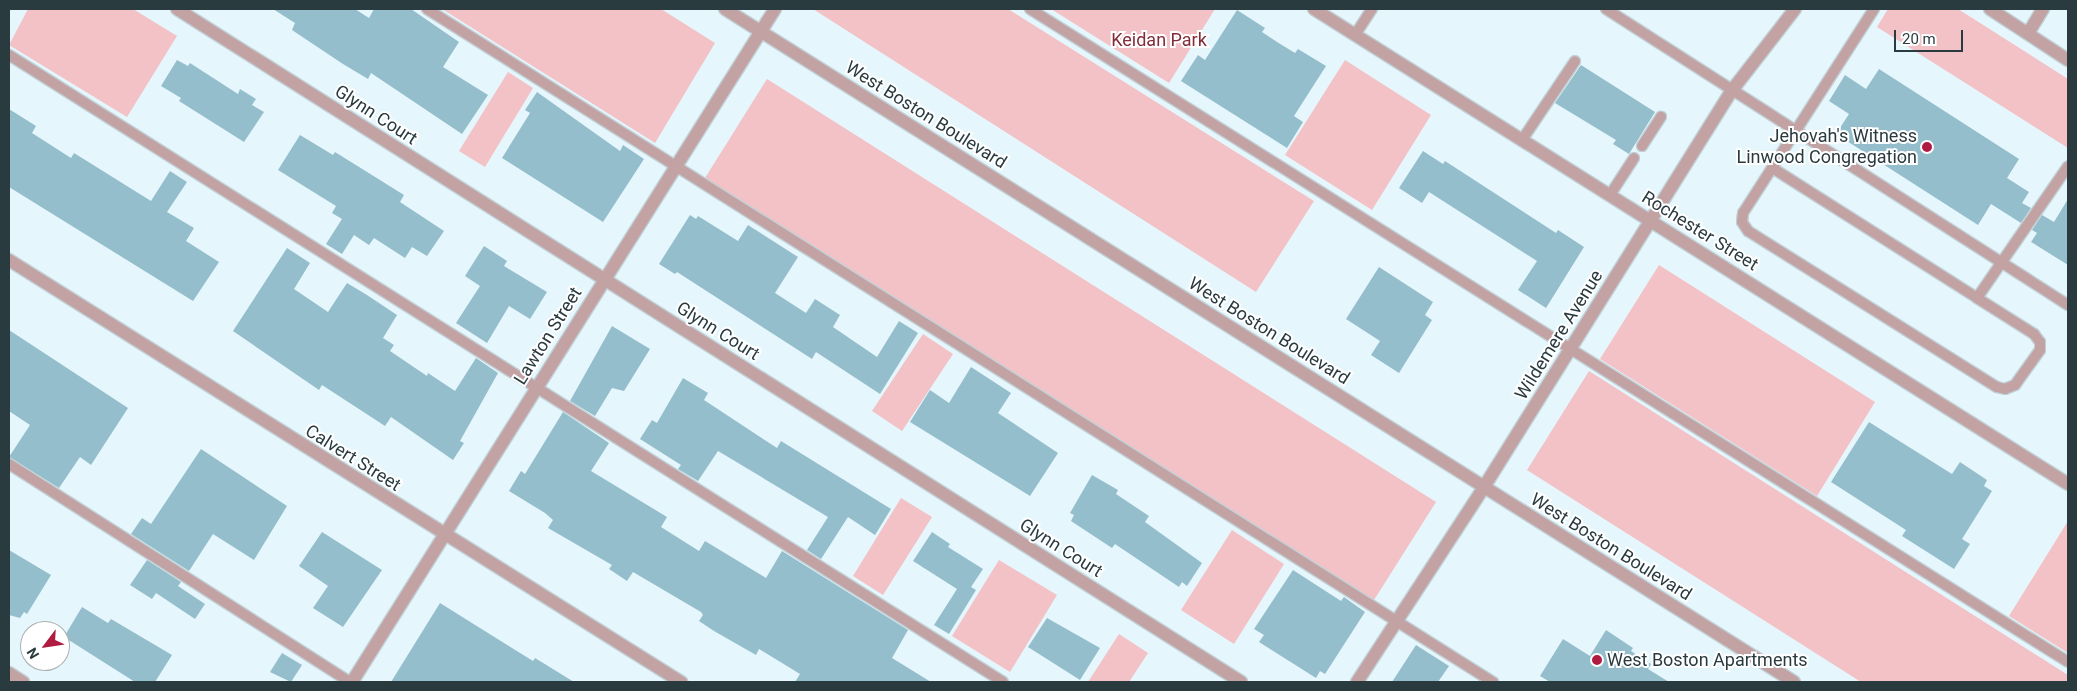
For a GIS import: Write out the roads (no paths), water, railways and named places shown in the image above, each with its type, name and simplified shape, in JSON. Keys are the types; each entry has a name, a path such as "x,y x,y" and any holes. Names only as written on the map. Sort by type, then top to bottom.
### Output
{"street":[{"name":"Glynn Court","path":"177,9 1241,682"},
{"name":"West Boston Boulevard","path":"725,9 1794,682"},
{"name":"Lawton Street","path":"351,682 775,9"},
{"name":"Rochester Street","path":"1314,9 2068,484"},
{"name":"Wildemere Avenue","path":"1357,682 1484,487 1733,89 1795,9"},
{"path":"1990,9 2029,32 2068,60"},
{"path":"2029,32 2043,9"},
{"name":"Calvert Street","path":"9,260 418,520 446,534 681,682"},
{"path":"9,673 23,682"}],"lane":[{"path":"427,9 1493,682"},
{"path":"1030,9 2068,662"},
{"path":"1355,35 1372,9"},
{"path":"1774,169 2034,334 2040,342 2040,350 2015,385 2006,389 1997,387 1748,231 1742,222 1744,213 1798,132 1874,9"},
{"path":"1606,13 1695,64 2068,304"},
{"path":"9,55 1003,682"},
{"path":"1522,140 1575,61"},
{"path":"1689,74 1695,64"},
{"path":"1642,146 1661,116"},
{"path":"1610,195 1634,158"},
{"path":"1977,298 2068,166"},
{"path":"9,464 351,682"}],"place":[{"name":"Jehovah's Witness Linwood Congregation","path":"1927,147"},
{"name":"West Boston Apartments","path":"1597,660"}],"park label":[{"name":"Keidan Park","path":"1159,40"}]}
